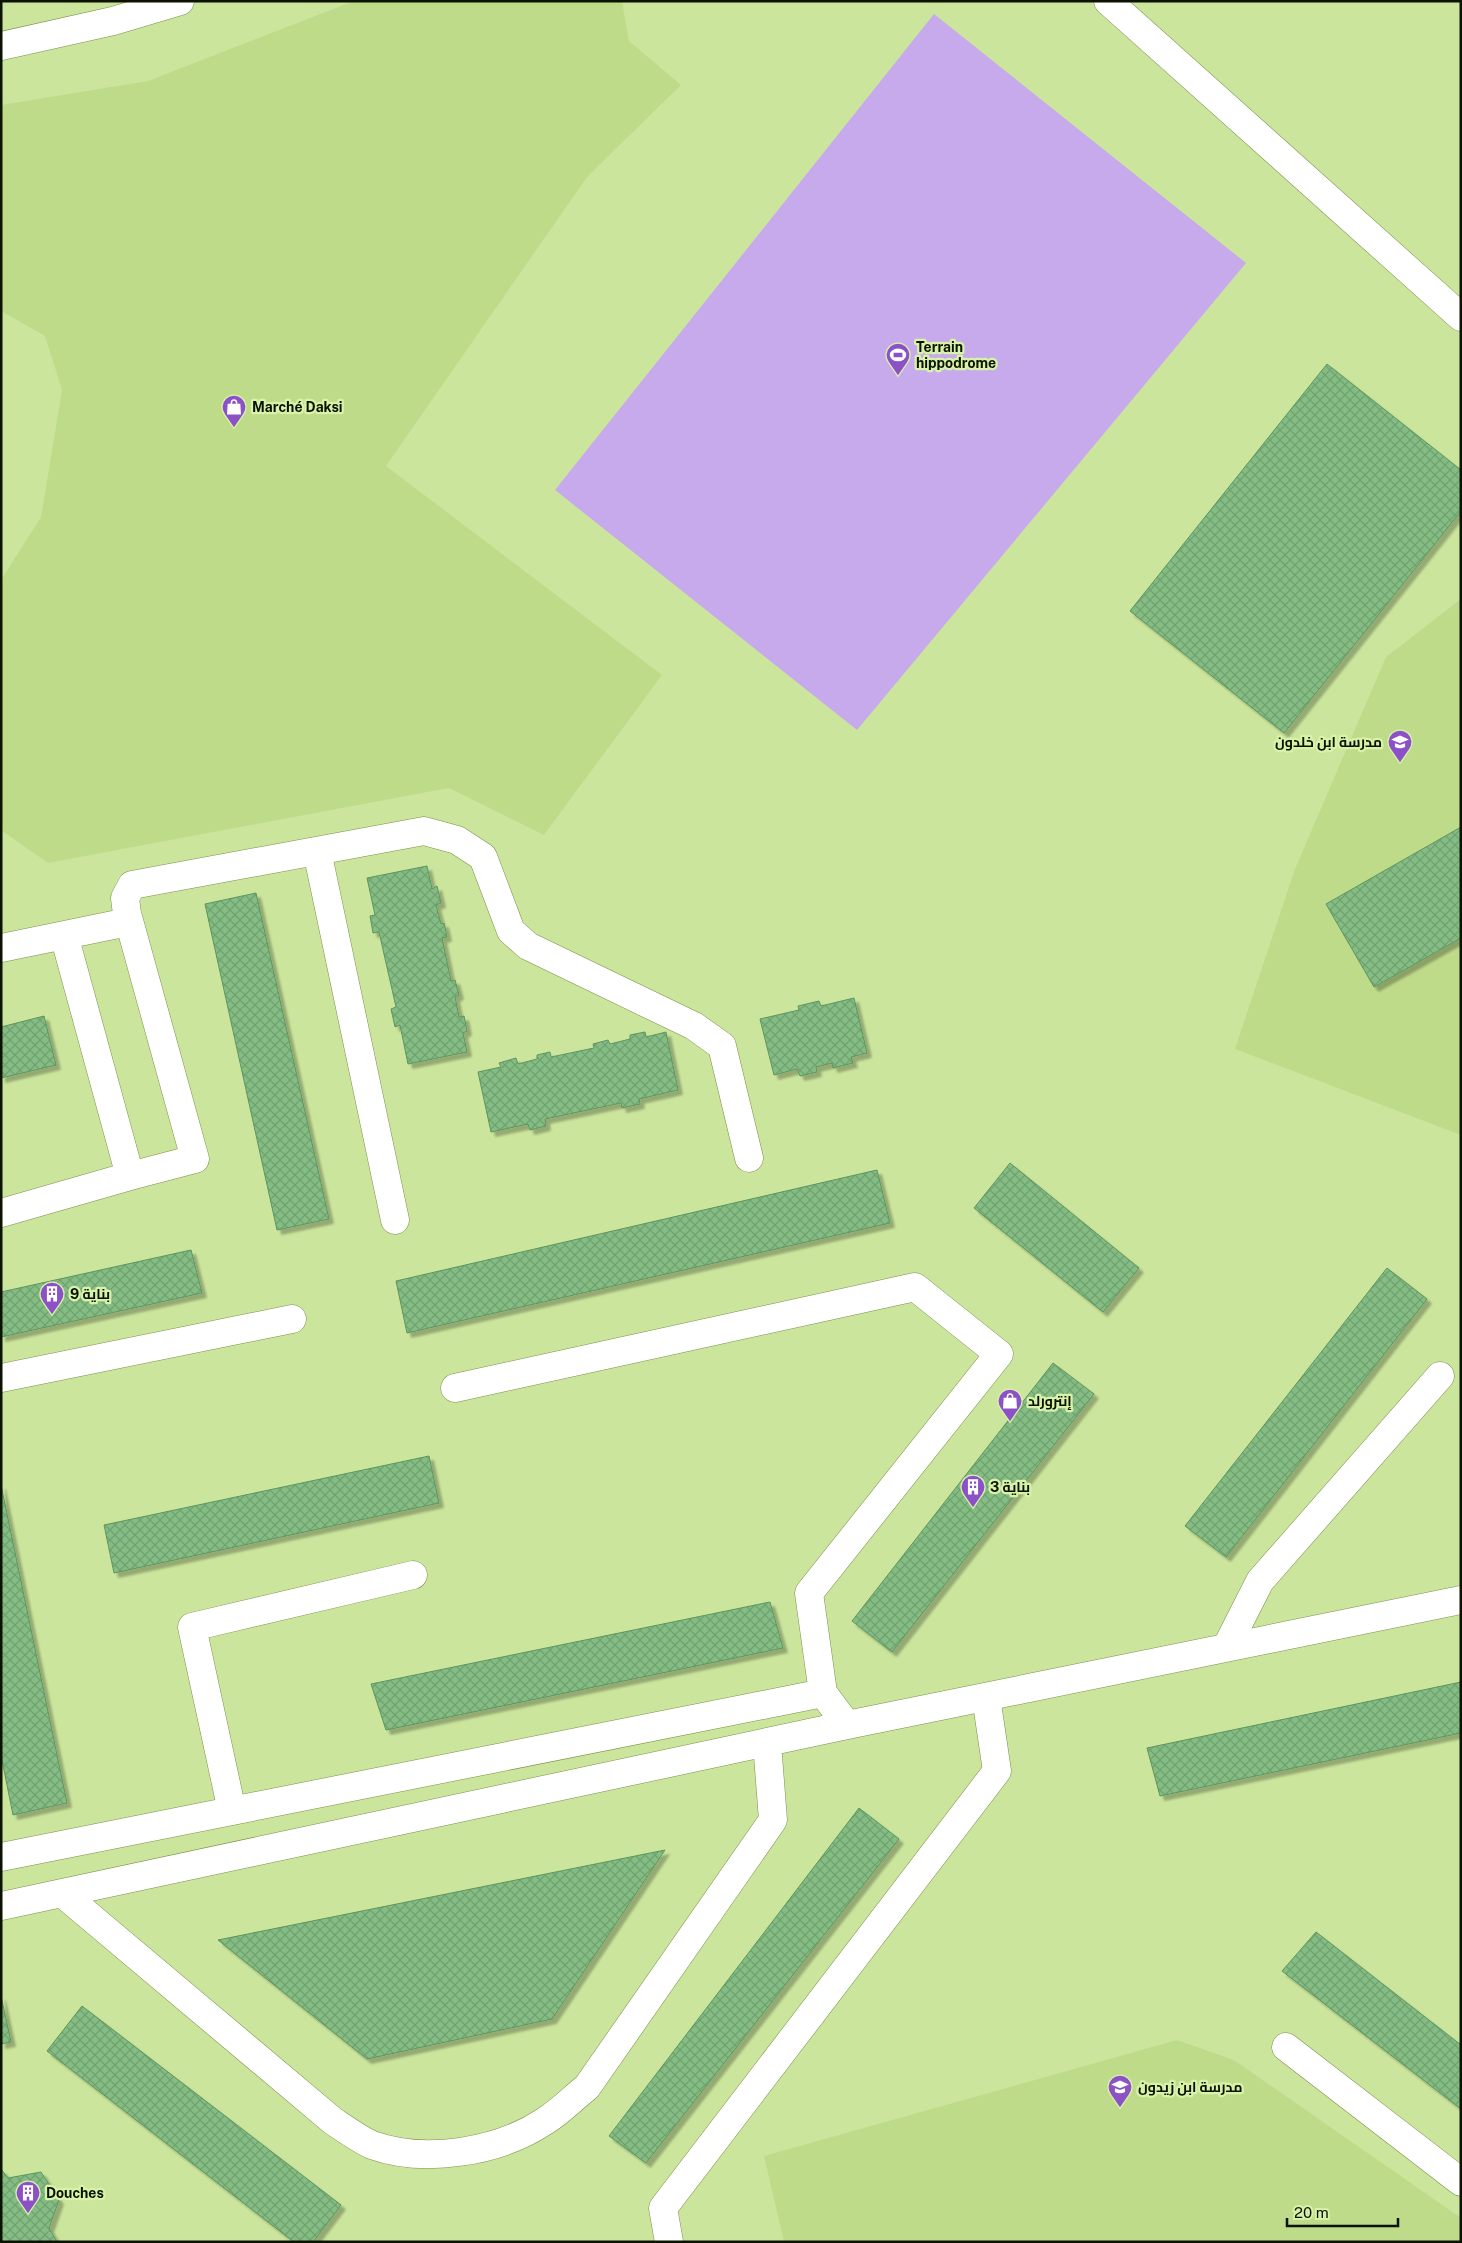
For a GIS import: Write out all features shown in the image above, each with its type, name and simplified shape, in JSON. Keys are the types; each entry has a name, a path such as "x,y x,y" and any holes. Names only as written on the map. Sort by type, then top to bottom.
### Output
{"street":[{"path":"1,46 113,21 180,1"},
{"path":"1108,1 1461,316"},
{"path":"1,1213 195,1159 128,917 125,898 132,885 424,831 457,840 483,856 511,931 528,946 694,1026 722,1046 749,1158"},
{"path":"317,851 395,1220"},
{"path":"1,948 128,922 128,917"},
{"path":"64,936 130,1176"},
{"path":"455,1388 915,1287 999,1354 809,1593 823,1693 847,1725"},
{"path":"1,1378 292,1318"},
{"path":"1226,1648 1260,1581 1440,1376"},
{"path":"232,1811 192,1627 412,1575"},
{"path":"1,1906 847,1725 1461,1600"},
{"path":"1,1858 823,1693"},
{"path":"669,2242 663,2208 997,1771 986,1697"},
{"path":"62,1893 333,2121 372,2144 405,2153 459,2153 507,2142 545,2121 587,2087 773,1820 767,1743"},
{"path":"1286,2048 1461,2182"}],"shaded area":[{"name":"Marché Daksi","path":"354,1 622,1 629,41 681,85 587,177 386,466 662,675 544,835 449,788 48,863 1,830 1,580 41,517 62,390 45,336 1,311 1,105 148,81"},
{"name":"Terrain hippodrome","path":"934,14 1246,263 857,730 555,490"},
{"name":"مدرسة ابن خلدون","path":"1461,599 1461,1135 1235,1049 1295,869 1386,657"},
{"name":"مدرسة ابن زيدون","path":"1177,2040 1234,2060 1461,2218 1461,2242 784,2242 764,2156"}],"building":[{"path":"1327,364 1461,470 1461,511 1284,733 1130,611"},
{"path":"1461,827 1461,938 1374,987 1326,904"},
{"path":"427,866 432,889 437,886 441,903 436,905 441,924 444,923 447,937 442,938 451,981 455,980 459,995 455,997 459,1017 464,1016 467,1031 463,1033 467,1052 408,1064 400,1025 395,1027 391,1009 396,1007 379,932 373,933 370,916 375,915 367,878"},
{"path":"256,893 329,1219 277,1230 205,904"},
{"path":"854,998 867,1053 851,1057 853,1063 833,1068 832,1063 816,1067 817,1072 800,1076 797,1069 774,1075 760,1019 799,1010 798,1006 819,1001 821,1006"},
{"path":"44,1016 56,1065 1,1078 1,1027"},
{"path":"645,1032 646,1037 666,1032 678,1090 639,1099 640,1104 622,1108 621,1103 545,1119 546,1126 530,1130 528,1124 491,1132 478,1072 501,1067 499,1063 516,1058 518,1064 537,1059 537,1055 550,1052 551,1057 594,1048 593,1044 608,1040 610,1044 630,1039 630,1035"},
{"path":"1010,1163 1139,1268 1103,1312 974,1208"},
{"path":"877,1170 890,1223 407,1333 396,1281"},
{"name":"بناية 9","path":"191,1250 202,1293 1,1337 1,1292"},
{"path":"1387,1268 1427,1299 1226,1557 1185,1526"},
{"name":"بناية 3","path":"1053,1363 1094,1394 892,1652 852,1621"},
{"path":"429,1456 439,1503 114,1573 104,1525"},
{"path":"1,1485 67,1803 13,1815 1,1755"},
{"path":"770,1602 783,1648 386,1730 371,1684"},
{"path":"1461,1682 1461,1733 1160,1796 1147,1748"},
{"path":"859,1808 899,1839 646,2163 609,2136"},
{"path":"665,1850 552,2019 367,2059 218,1940"},
{"path":"1316,1932 1461,2045 1461,2109 1282,1971"},
{"path":"1,1996 11,2042 1,2044"},
{"path":"82,2006 341,2205 313,2242 294,2242 47,2051"},
{"name":"Douches","path":"1,2169 8,2178 41,2172 59,2200 49,2228 57,2242 1,2242"}],"place":[{"name":"Terrain hippodrome","path":"898,376"},
{"name":"Marché Daksi","path":"234,428"},
{"name":"مدرسة ابن خلدون","path":"1400,763"},
{"name":"بناية 9","path":"52,1315"},
{"name":"إنترورلد","path":"1010,1422"},
{"name":"بناية 3","path":"973,1508"},
{"name":"مدرسة ابن زيدون","path":"1120,2108"},
{"name":"Douches","path":"28,2214"}]}
